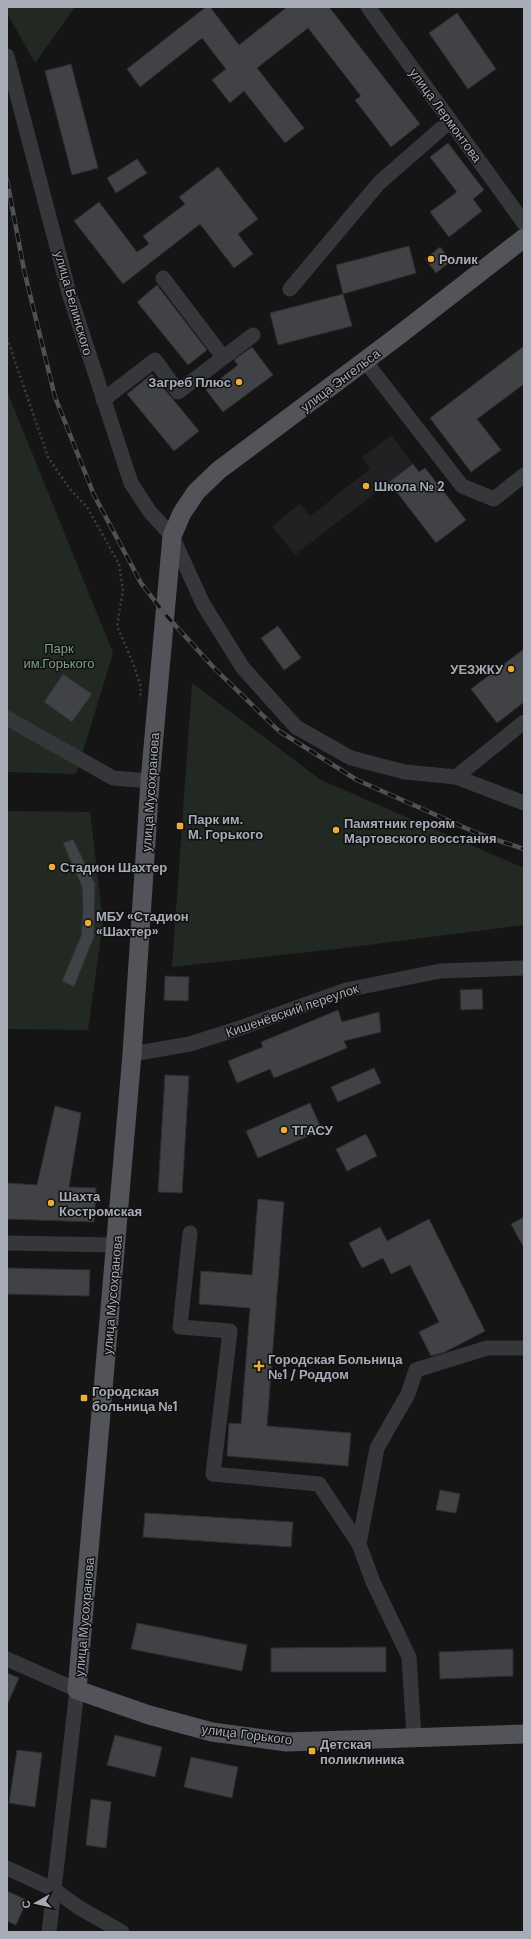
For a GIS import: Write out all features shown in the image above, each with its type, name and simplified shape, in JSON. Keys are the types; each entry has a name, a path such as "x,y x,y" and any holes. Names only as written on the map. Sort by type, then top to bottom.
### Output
{"main road":[{"name":"улица Энгельса","path":"172,536 182,513 196,492 219,470 365,361 524,238"},
{"name":"улица Мусохранова","path":"77,1690 132,1054 150,781 172,536"},
{"name":"улица Горького","path":"77,1690 149,1715 212,1732 287,1742 524,1734"}],"street":[{"name":"улица Лермонтова","path":"368,7 524,223"},
{"name":"улица Белинского","path":"7,56 69,293 131,483 150,512 172,536 202,604 243,668 296,727 351,758 405,772 456,777 524,803"},
{"path":"290,288 378,183 450,120"},
{"path":"163,278 223,358"},
{"path":"103,400 155,360 178,392 253,334"},
{"path":"365,361 462,486 494,499 524,476"},
{"path":"7,718 113,778 150,781"},
{"path":"456,777 524,722"},
{"name":"Кишенёвский переулок","path":"132,1054 197,1042 346,990 440,971 524,968"},
{"path":"190,1233 180,1327 230,1331 213,1474 319,1484 359,1544 373,1582 408,1657 414,1737"},
{"path":"7,1242 116,1245"},
{"path":"359,1544 377,1448 408,1394 416,1370 487,1348 524,1348"},
{"name":"улица Горького","path":"7,1659 77,1690"},
{"name":"улица Мусохранова","path":"49,1932 77,1690"},
{"path":"7,1868 55,1890 78,1907 122,1932"}],"path":[{"path":"7,338 48,457 69,488 87,507 119,564 123,590 117,626 133,663 141,687 139,702"}],"shaded area":[{"name":"Школа № 2","path":"391,435 413,464 295,555 272,526 300,504 310,516 370,469 362,457"}],"green space":[{"path":"7,7 75,7 35,63 7,13"},
{"name":"Парк им.Горького","path":"7,391 113,653 76,774 7,772"},
{"path":"192,683 321,780 524,868 524,925 337,949 172,967"},
{"name":"Стадион Шахтер","path":"7,811 90,812 103,922 88,1030 7,1029"}],"building":[{"path":"206,7 210,7 239,45 287,7 329,7 420,124 391,147 355,100 361,96 308,28 257,68 304,128 285,143 244,91 230,103 212,80 226,69 202,38 140,87 127,69"},
{"path":"457,13 496,69 468,89 429,33"},
{"path":"71,64 98,168 72,175 45,71"},
{"path":"448,143 484,190 473,199 482,211 449,237 430,212 457,192 430,157"},
{"path":"137,159 147,173 116,193 107,178"},
{"path":"218,167 258,219 238,234 253,254 234,268 200,224 123,284 74,221 99,202 137,252 149,244 143,236 185,204 179,197"},
{"path":"409,246 416,273 343,294 336,265"},
{"path":"440,247 451,261 436,273 425,259"},
{"path":"157,285 207,350 188,365 137,302"},
{"path":"343,294 352,326 278,345 270,313"},
{"path":"524,346 524,384 477,419 501,450 471,472 430,418"},
{"name":"Загреб Плюс","path":"252,347 273,375 223,412 206,390 238,365 234,360"},
{"path":"152,374 199,431 174,451 127,394"},
{"path":"413,464 419,472 425,468 466,520 436,543 389,482"},
{"path":"278,626 301,658 284,670 261,638"},
{"name":"УЕЗЖКУ","path":"524,649 524,702 497,723 471,689"},
{"path":"63,674 92,694 72,722 44,702"},
{"name":"МБУ «Стадион «Шахтер»","path":"73,839 95,884 94,937 74,987 62,981 81,936 83,911 82,887 63,843"},
{"path":"165,976 189,977 188,1001 164,1000"},
{"path":"482,989 483,1009 461,1010 460,990"},
{"path":"338,1010 342,1022 379,1012 381,1032 344,1041 347,1048 274,1078 270,1069 237,1083 228,1061 263,1047 261,1042"},
{"path":"374,1068 381,1083 338,1102 331,1087"},
{"path":"165,1075 189,1076 182,1193 158,1192"},
{"name":"ТГАСУ","path":"310,1103 322,1130 258,1158 246,1131"},
{"path":"55,1106 81,1113 69,1187 96,1188 94,1222 7,1219 7,1183 37,1185"},
{"path":"366,1134 377,1156 347,1171 336,1149"},
{"name":"Городская Больница №1 / Роддом","path":"258,1199 284,1202 267,1426 351,1433 348,1466 227,1456 229,1423 241,1424 250,1308 199,1304 201,1271 252,1275"},
{"path":"524,1217 524,1248 511,1224"},
{"path":"429,1219 485,1331 445,1352 431,1356 419,1332 439,1322 410,1265 391,1274 383,1258 362,1268 349,1243 380,1227 387,1241"},
{"path":"7,1268 90,1270 89,1296 7,1294"},
{"path":"440,1490 460,1494 456,1513 436,1510"},
{"path":"145,1513 293,1522 291,1547 143,1537"},
{"path":"137,1623 247,1645 242,1671 131,1649"},
{"path":"386,1647 386,1672 271,1672 271,1648"},
{"path":"513,1649 513,1676 440,1679 439,1652"},
{"path":"7,1673 19,1678 7,1705"},
{"path":"115,1735 162,1747 155,1777 107,1765"},
{"path":"17,1750 42,1753 35,1807 9,1803"},
{"path":"191,1757 238,1767 232,1798 184,1787"},
{"path":"91,1799 111,1802 106,1848 86,1845"},
{"path":"7,1891 27,1900 16,1925 7,1921"}],"railway":[{"path":"7,180 24,270 55,397 94,495 141,583 164,613 215,669 279,731 357,780 479,834 524,849"}],"place":[{"name":"Ролик","path":"431,259"},
{"name":"Загреб Плюс","path":"239,382"},
{"name":"Школа № 2","path":"366,486"},
{"name":"УЕЗЖКУ","path":"511,669"},
{"name":"Парк им. М. Горького","path":"180,826"},
{"name":"Памятник героям Мартовского восстания","path":"336,830"},
{"name":"Стадион Шахтер","path":"52,867"},
{"name":"МБУ «Стадион «Шахтер»","path":"88,923"},
{"name":"ТГАСУ","path":"284,1130"},
{"name":"Шахта Костромская","path":"51,1203"},
{"name":"Городская Больница №1 / Роддом","path":"259,1366"},
{"name":"Городская больница №1","path":"84,1398"},
{"name":"Детская поликлиника","path":"312,1751"}]}
